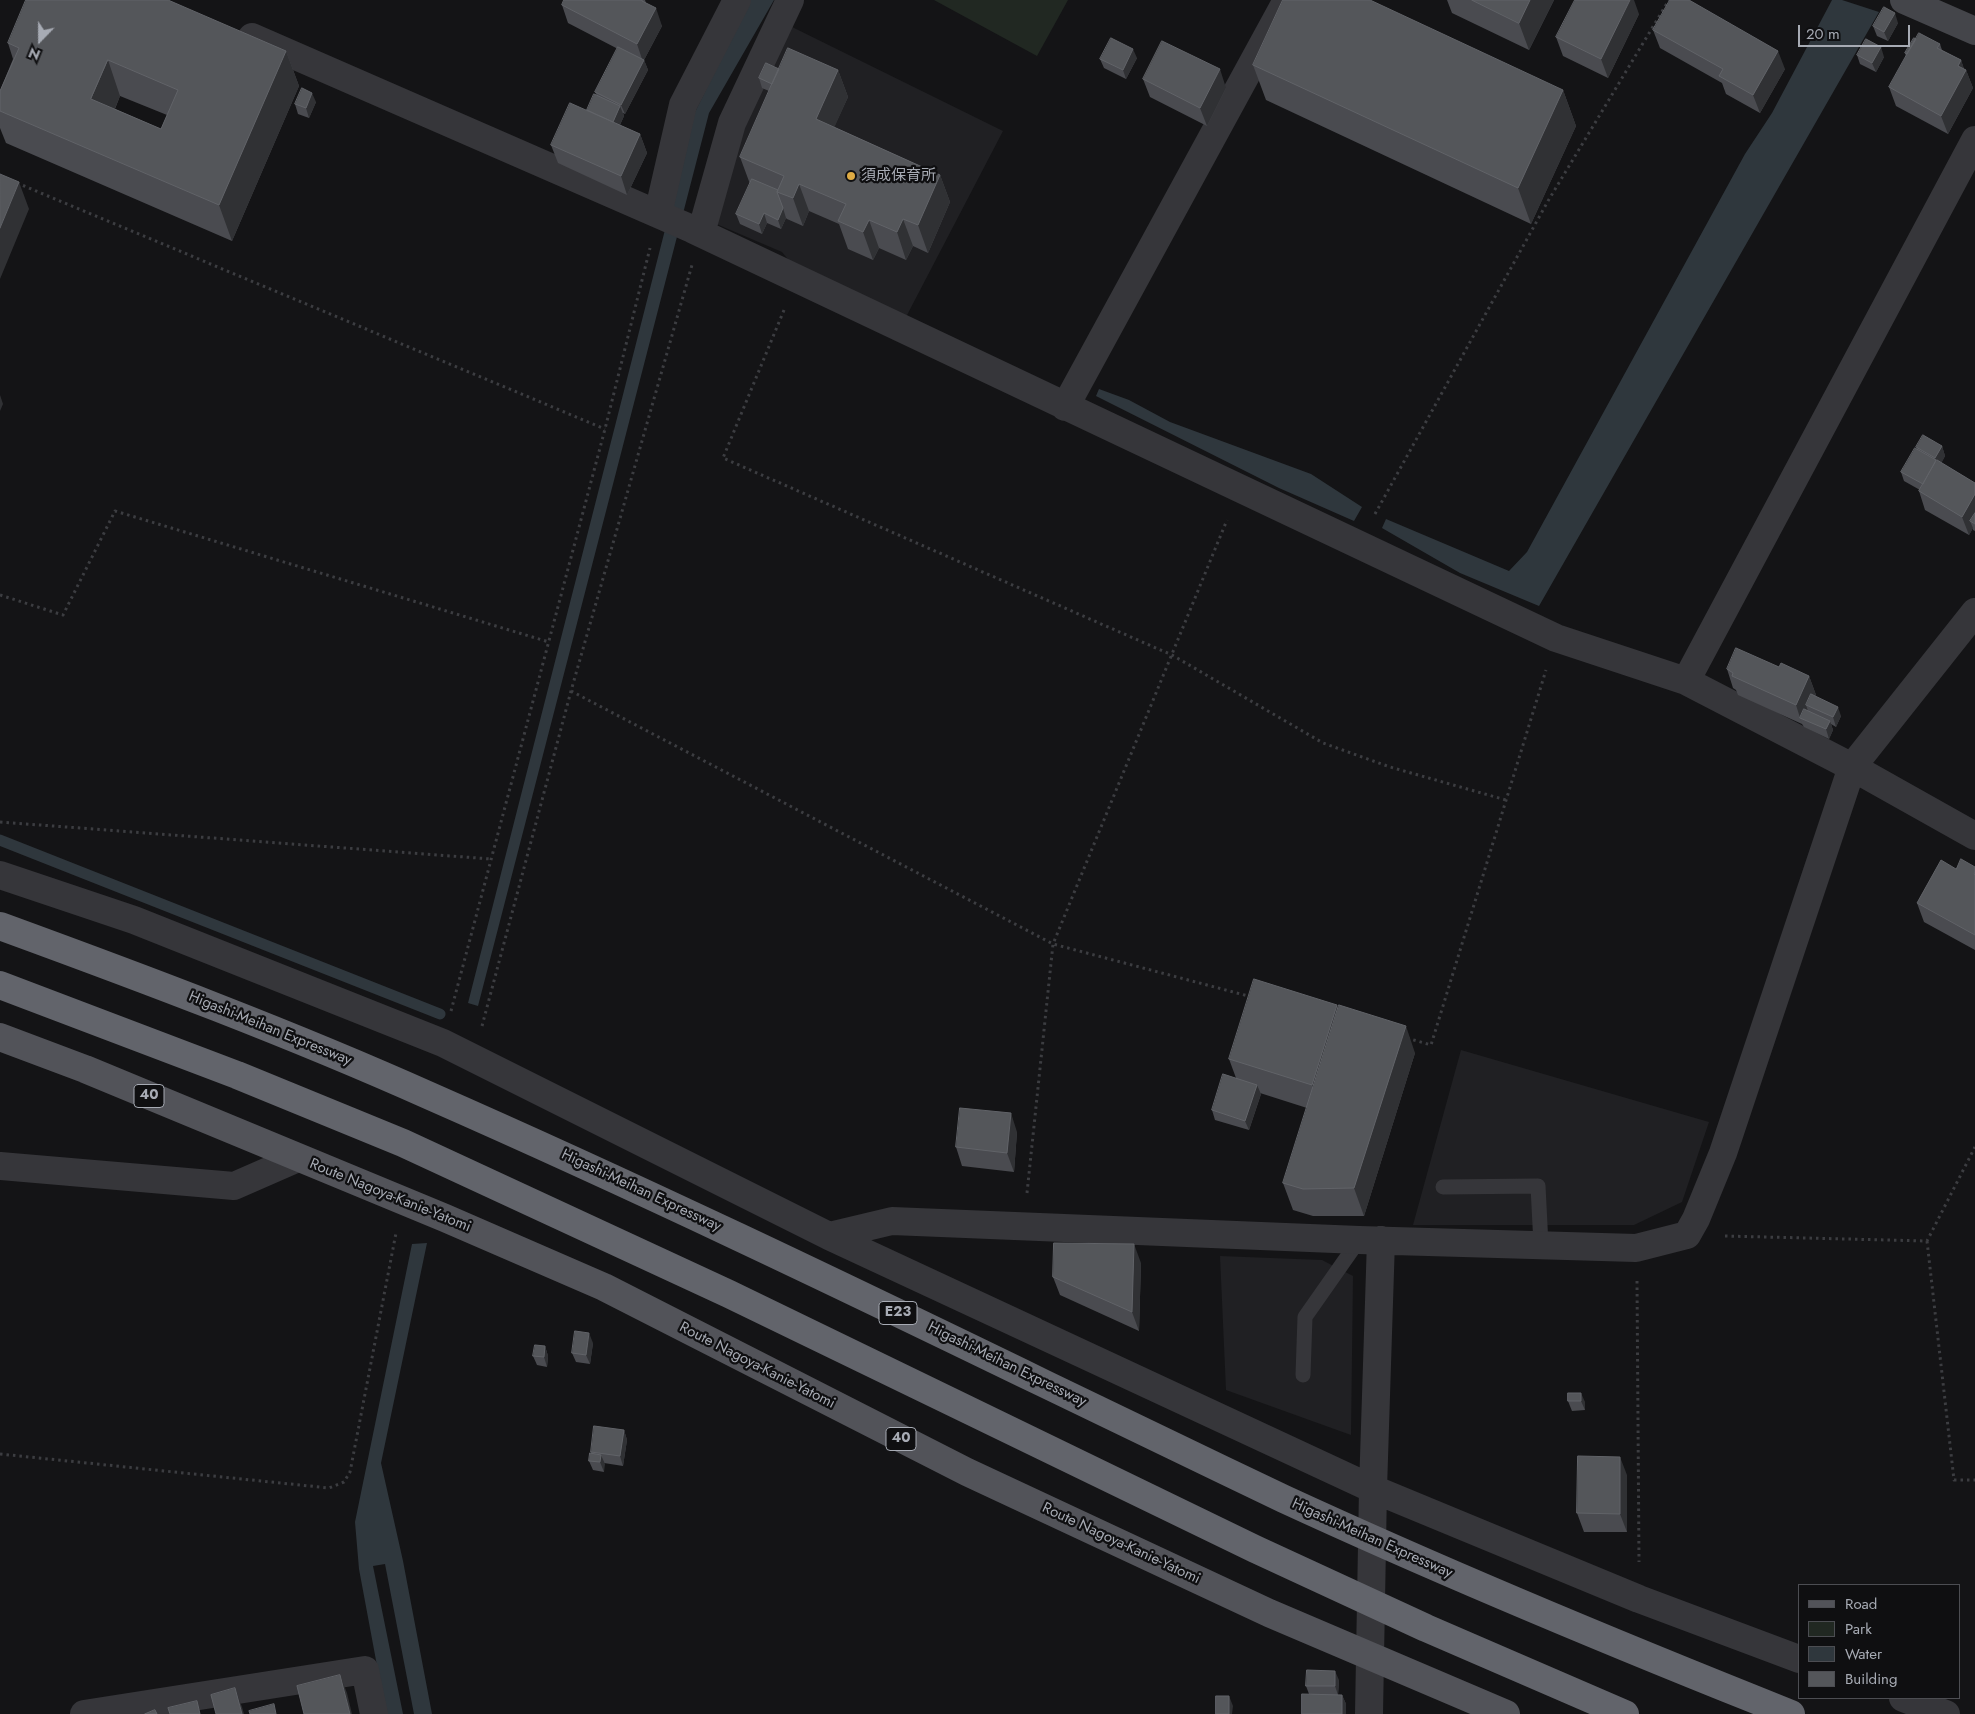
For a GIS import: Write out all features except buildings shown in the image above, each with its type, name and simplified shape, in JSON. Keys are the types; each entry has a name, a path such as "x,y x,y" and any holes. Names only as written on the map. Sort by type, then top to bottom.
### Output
{"highway":[{"name":"Higashi-Meihan Expressway","path":"0,926 258,1023 425,1093 736,1235 1280,1496 1432,1566 1634,1652 1791,1714"},
{"path":"0,986 228,1072 403,1143 729,1294 1264,1553 1426,1628 1625,1714"}],"main road":[{"path":"1904,0 1975,31"},
{"name":"Route Nagoya-Kanie-Yatomi","path":"0,1037 85,1069 402,1200 604,1288 967,1472 1270,1613 1506,1714"}],"street":[{"path":"662,215 683,105 736,0"},
{"path":"696,231 732,123 790,0"},
{"path":"1065,407 1287,0"},
{"path":"231,28 662,215 1239,490 1556,638 1686,681 1852,767 1975,836"},
{"path":"1686,681 1975,140"},
{"path":"830,1236 892,1220 1370,1240 1636,1248 1687,1235 1696,1219 1723,1153 1852,767 1975,612"},
{"path":"0,875 134,920 443,1043 830,1236 1373,1489 1639,1599 1798,1659"},
{"path":"0,1166 234,1186 298,1158"},
{"path":"1369,1714 1373,1489 1370,1240"},
{"path":"84,1714 365,1670 374,1714"},
{"path":"1906,1699 1946,1714"}],"lane":[{"path":"1442,1187 1538,1186 1541,1245"},
{"path":"1302,1375 1304,1317 1370,1240"}],"path":[{"path":"1358,546 1548,201 1669,0"},
{"path":"9,180 605,429"},
{"path":"443,1043 662,215"},
{"path":"474,1058 696,231"},
{"path":"796,278 723,458 1172,655 1323,743 1390,767 1506,800"},
{"path":"1023,1226 1053,944 1239,490"},
{"path":"0,595 63,615 114,511 549,642"},
{"path":"1403,1037 1431,1045 1556,638"},
{"path":"571,691 1053,944 1261,999"},
{"path":"0,822 491,859"},
{"path":"1975,1147 1927,1241 1954,1480 1975,1480"},
{"path":"0,1454 329,1488 344,1482 350,1472 402,1200"},
{"path":"1687,1235 1927,1241"},
{"path":"1636,1248 1639,1599"}],"shaded area":[{"name":"須成保育所","path":"788,25 1003,131 906,317 795,268 782,252 707,220 744,110"},
{"path":"1461,1050 1709,1122 1682,1202 1634,1225 1413,1225"},
{"path":"1220,1256 1322,1260 1353,1276 1351,1435 1226,1390"}],"green space":[{"path":"934,0 1068,0 1037,56"}],"water":[{"path":"750,0 774,0 709,113 478,1006 468,1003 695,112"},
{"path":"1832,0 1842,0 1879,12 1539,606 1460,573 1382,528 1386,519 1509,571 1527,552 1745,154 1772,113"},
{"path":"1099,389 1129,400 1170,422 1311,474 1362,507 1354,521 1279,488 1096,396"},
{"path":"427,1243 381,1463 403,1561 432,1714 414,1714 385,1564 373,1566 403,1714 386,1714 359,1569 355,1522 412,1244"}],"waterway":[{"path":"0,840 440,1014"}],"place":[{"name":"須成保育所","path":"851,176"}]}
